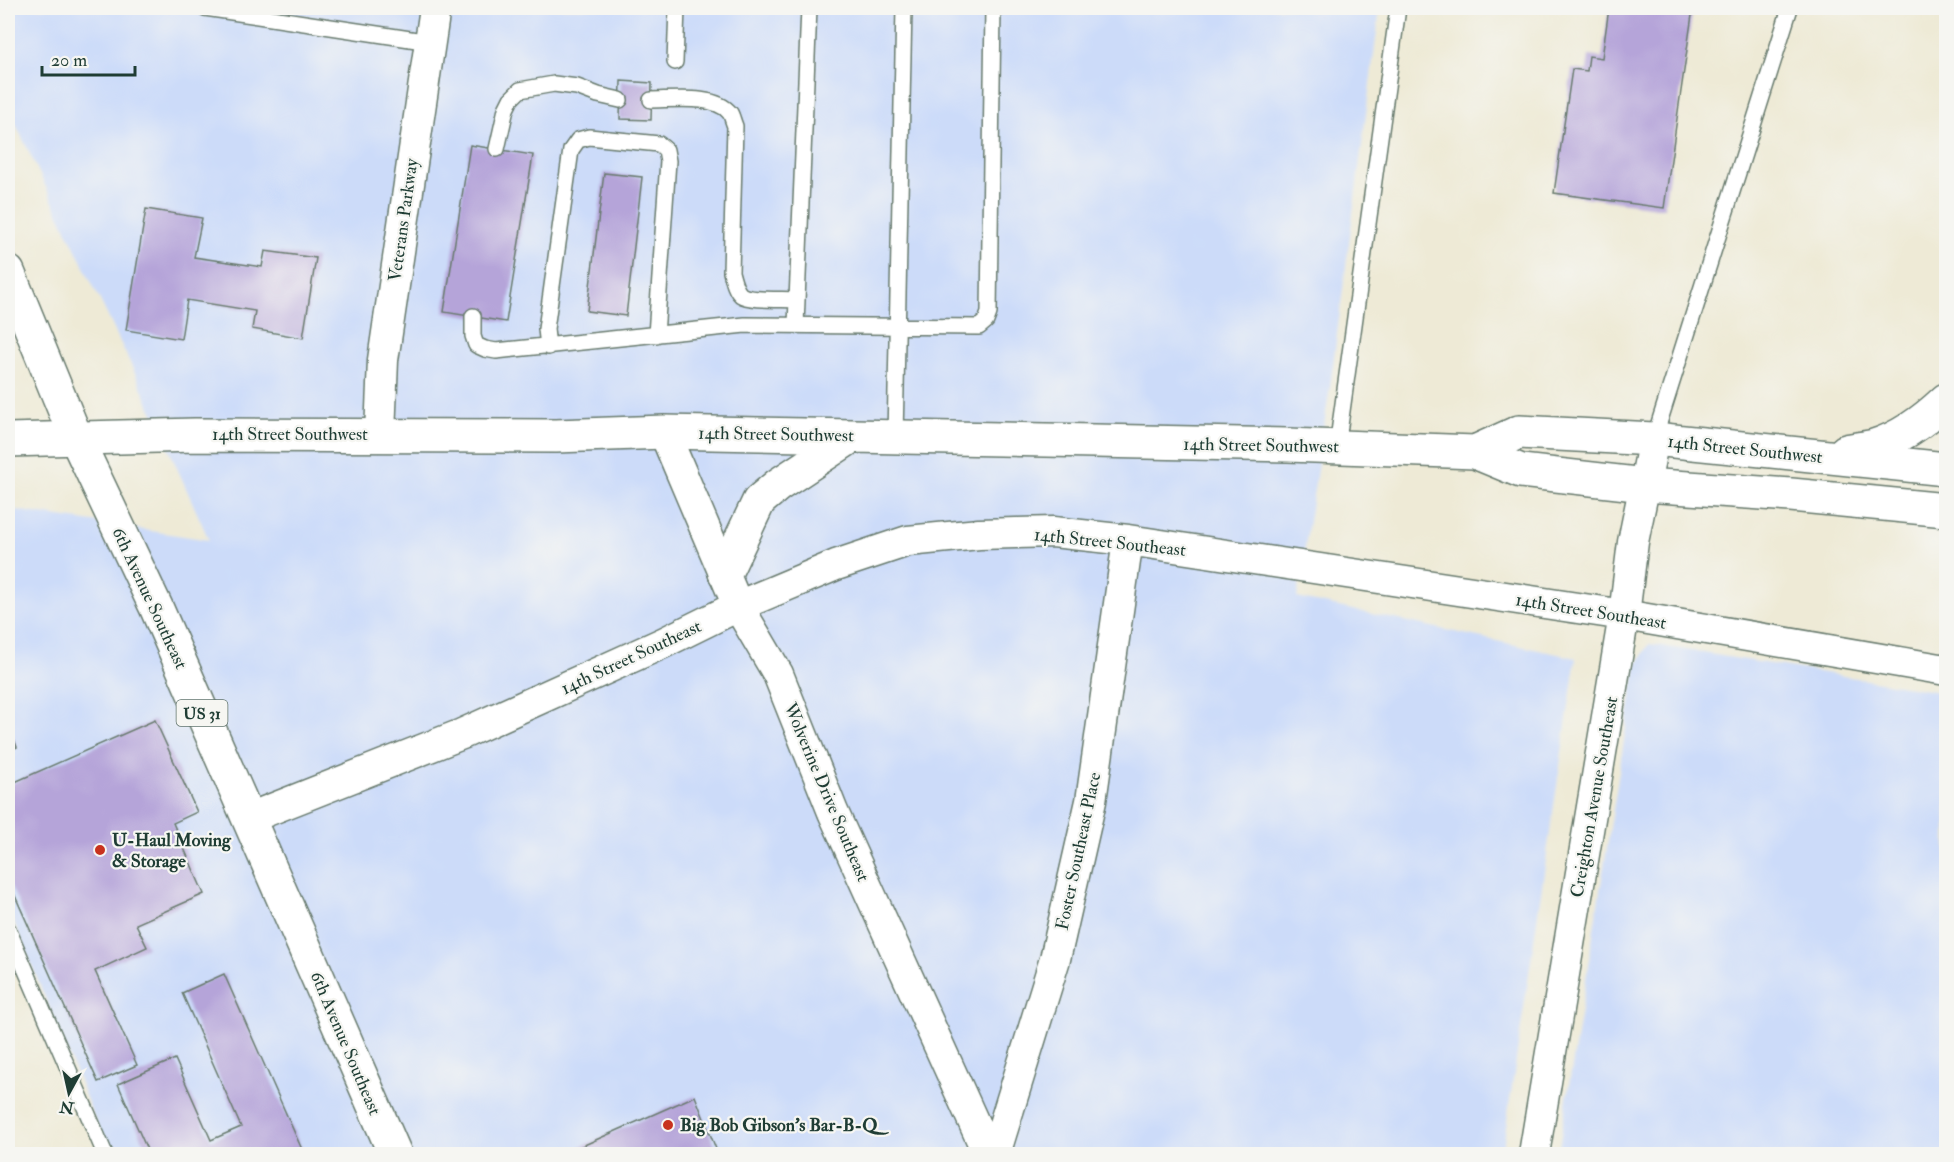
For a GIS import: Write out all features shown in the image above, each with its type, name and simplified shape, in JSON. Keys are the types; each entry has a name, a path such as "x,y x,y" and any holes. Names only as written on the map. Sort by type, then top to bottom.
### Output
{"main road":[{"name":"6th Avenue Southeast","path":"8,272 76,438 156,607 395,1155"},
{"path":"1816,456 1874,446 1916,424 1947,400"},
{"name":"14th Street Southwest","path":"8,440 195,435 556,436 664,432 1476,452 1521,471 1645,485 1803,496 1947,510"},
{"name":"14th Street Southwest","path":"1476,452 1519,432 1654,439 1947,469"},
{"path":"724,573 759,501 778,485 852,436"}],"street":[{"name":"Veterans Parkway","path":"380,434 383,360 435,8"},
{"name":"Wolverine Drive Southeast","path":"664,432 738,606 777,674 833,812 988,1155"},
{"name":"Creighton Avenue Southeast","path":"1534,1155 1624,615 1633,542 1654,439"},
{"name":"14th Street Southeast","path":"249,818 462,734 663,643 738,606 836,565 908,541 980,534 1053,532 1128,540 1624,615 1947,670"},
{"name":"Foster Southeast Place","path":"995,1155 1055,959 1092,801 1128,540"}],"lane":[{"path":"205,8 282,13 430,42"},
{"path":"675,62 677,8"},
{"path":"795,325 809,8"},
{"path":"895,437 904,8"},
{"path":"473,316 472,336 476,345 496,351 745,326 979,327 986,321 989,313 993,8"},
{"path":"1337,447 1398,8"},
{"path":"1654,439 1790,8"},
{"path":"496,149 506,109 511,99 520,90 554,84 577,87 620,100"},
{"path":"651,100 689,98 722,106 731,114 735,126 731,272 734,284 741,295 750,298 796,300"},
{"path":"548,347 546,329 571,150 578,140 589,137 659,144 666,150 668,161 656,335"},
{"path":"8,929 105,1155"}],"shaded area":[{"path":"8,8 1380,8 1330,387 1297,598 1576,658 1502,1154 109,1154 8,907 8,509 209,540 135,373 8,108"},
{"path":"1649,644 1946,693 1946,1154 1558,1154 1636,666"}],"building":[{"path":"1609,8 1693,8 1664,208 1554,193 1572,69 1587,71 1589,56 1602,58"},
{"path":"621,81 652,83 651,120 620,119"},
{"path":"470,145 533,155 506,322 444,312"},
{"path":"604,173 642,177 626,316 587,311"},
{"path":"146,209 202,218 194,257 262,267 265,251 316,258 303,338 252,329 255,311 187,300 181,339 126,330"},
{"path":"155,720 197,812 173,823 204,894 136,924 147,947 95,971 137,1065 98,1082 8,880 8,785"},
{"path":"8,724 17,747 8,751"},
{"path":"224,974 304,1154 149,1154 118,1084 175,1059 211,1140 241,1127 182,993"},
{"name":"Big Bob Gibson's Bar-B-Q","path":"695,1096 718,1154 564,1154"}],"place":[{"name":"U-Haul Moving & Storage","path":"100,850"},
{"name":"Big Bob Gibson's Bar-B-Q","path":"668,1125"}]}
